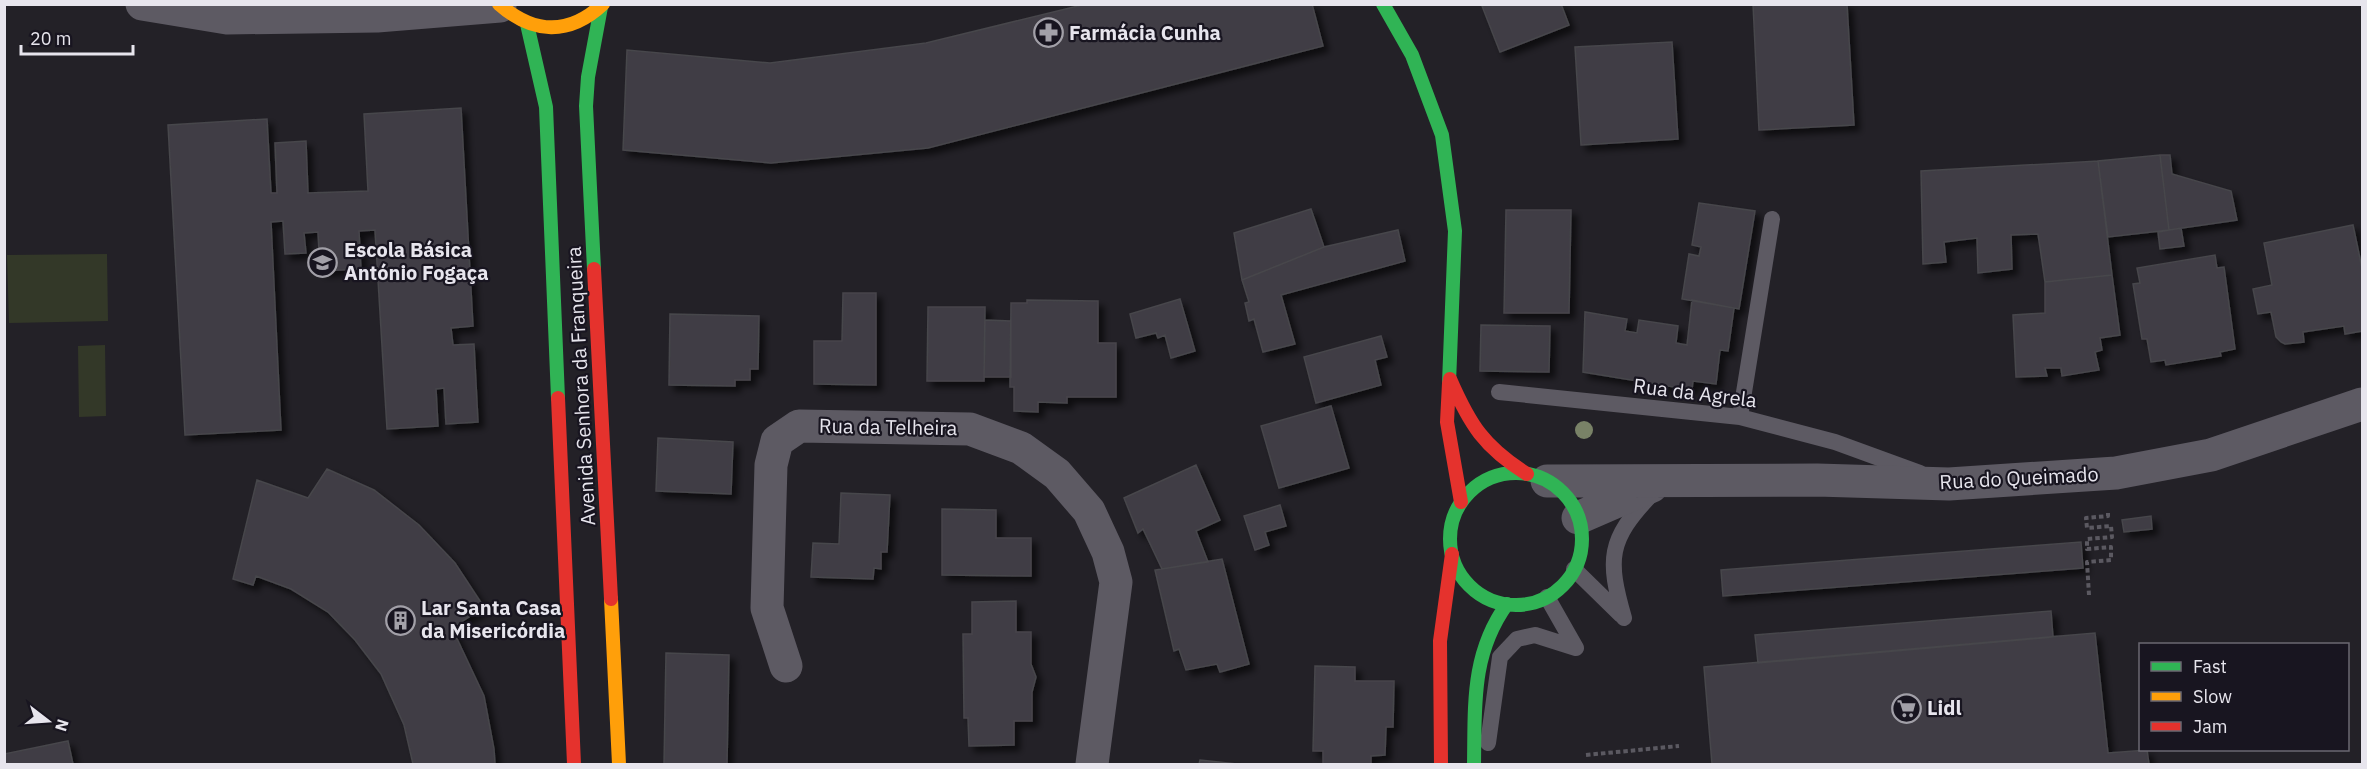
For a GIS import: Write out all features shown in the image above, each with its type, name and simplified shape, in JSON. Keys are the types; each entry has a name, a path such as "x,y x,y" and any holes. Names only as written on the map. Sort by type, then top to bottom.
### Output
{"street":[{"path":"142,4 227,18 377,16 415,9 499,5 512,17 527,24 546,28 566,27 585,19 602,6"},
{"path":"1383,4 1412,55 1442,135 1455,231 1447,422 1461,502"},
{"name":"Avenida Senhora da Franqueira","path":"602,6 588,77 586,106 619,765"},
{"name":"Avenida Senhora da Franqueira","path":"527,24 546,107 574,765"},
{"path":"1449,377 1462,406 1480,436 1499,456 1564,494 1578,518 1581,547 1568,580 1547,597 1531,603 1507,604 1486,598 1471,587 1461,575 1452,555"},
{"name":"Rua do Queimado","path":"1537,478 1665,481 1817,480 1949,484 2116,473 2211,455 2362,404"},
{"name":"Rua da Telheira","path":"786,666 767,608 771,465 777,441 799,426 970,429 1021,448 1057,474 1089,511 1108,552 1116,582 1092,765"},
{"path":"1440,765 1440,641 1452,555 1453,519 1461,502 1479,484 1508,474 1537,478"},
{"name":"Rua do Queimado","path":"1578,518 1665,481"},
{"path":"1474,765 1478,664 1493,620 1507,604"}],"lane":[{"path":"1740,417 1772,219"},
{"name":"Rua da Agrela","path":"1499,392 1740,417 1835,442 1949,484"},
{"path":"1574,569 1624,618 1612,568 1616,541 1632,516 1665,481"},
{"path":"1485,765 1500,657 1517,639 1535,635 1576,648 1547,597"}],"path":[{"path":"2089,595 2086,562 2111,560 2111,547 2087,549 2087,539 2112,537 2111,526 2087,528 2086,518 2108,516"},
{"path":"1586,755 1678,746"}],"green space":[{"path":"107,254 108,321 9,323 7,255"},
{"path":"105,345 106,416 79,417 78,346"}],"building":[{"path":"1086,4 1312,4 1323,46 928,148 771,163 623,150 627,50 770,63 926,43"},
{"path":"1487,4 1561,4 1569,25 1500,52 1482,6"},
{"path":"1753,4 1847,4 1854,125 1759,130"},
{"path":"1672,42 1678,139 1581,145 1575,47"},
{"path":"461,108 473,326 451,328 453,345 474,344 478,422 446,424 444,388 436,389 438,426 387,429 375,230 359,231 361,269 320,271 318,232 304,233 306,253 285,254 283,221 271,222 281,430 185,435 168,125 267,119 271,193 277,193 275,143 306,141 308,193 368,191 364,114"},
{"path":"2160,155 2169,230 2108,237 2098,161"},
{"path":"2160,155 2170,155 2172,174 2231,191 2237,220 2169,230"},
{"path":"2098,161 2112,275 2045,282 2038,234 2011,235 2012,269 1978,273 1977,238 1944,242 1946,262 1923,264 1921,171"},
{"path":"1699,203 1755,211 1739,309 1682,299 1689,254 1699,256 1701,247 1692,245"},
{"path":"1311,209 1324,247 1242,280 1234,233"},
{"path":"1506,210 1571,210 1569,313 1504,313"},
{"path":"2353,225 2362,268 2362,331 2345,334 2344,326 2303,332 2304,342 2285,344 2281,342 2276,337 2271,312 2258,314 2253,289 2272,285 2264,243"},
{"path":"2181,228 2184,246 2160,249 2158,232"},
{"path":"1398,230 1405,261 1281,295 1295,344 1263,352 1254,319 1249,321 1245,303 1249,302 1242,280 1324,247"},
{"path":"2215,255 2217,268 2224,267 2235,349 2220,352 2221,356 2166,365 2165,360 2151,362 2147,339 2142,339 2133,284 2140,283 2137,268"},
{"path":"2112,275 2120,335 2100,338 2102,350 2095,352 2099,370 2062,376 2061,368 2045,368 2047,376 2016,377 2013,315 2045,313 2045,282"},
{"path":"843,293 876,293 876,385 814,384 814,341 842,341"},
{"path":"1180,299 1195,351 1171,358 1165,335 1158,338 1156,333 1136,338 1130,314"},
{"path":"1027,300 1098,301 1098,343 1116,343 1116,397 1067,397 1067,403 1038,402 1038,412 1014,411 1014,387 1010,387 1011,303 1027,303"},
{"path":"1692,300 1734,308 1728,351 1720,350 1716,384 1693,381 1692,390 1583,372 1585,312 1627,319 1625,331 1637,333 1639,320 1678,326 1676,343 1687,345"},
{"path":"928,307 985,307 984,381 927,381"},
{"path":"670,314 759,316 758,369 750,369 750,380 735,380 735,386 669,385"},
{"path":"985,320 1011,321 1011,377 984,377"},
{"path":"1481,325 1550,326 1549,372 1480,371"},
{"path":"1381,336 1387,357 1375,360 1381,385 1316,403 1304,357"},
{"path":"1331,406 1349,468 1279,488 1261,426"},
{"path":"658,438 733,442 731,494 656,491"},
{"path":"1196,465 1220,520 1196,531 1208,562 1162,569 1143,529 1138,533 1124,498"},
{"name":"Lar Santa Casa da Misericórdia","path":"327,469 374,490 419,525 455,563 484,607 452,628 484,696 495,764 413,764 404,725 381,674 355,640 328,612 291,589 256,576 253,585 233,579 257,480 308,498"},
{"path":"841,493 890,495 887,552 881,552 881,569 874,568 873,579 811,577 813,543 839,544"},
{"path":"1280,505 1286,526 1265,532 1269,545 1255,550 1244,516"},
{"path":"942,509 996,510 996,538 1031,538 1031,576 942,575"},
{"path":"2151,516 2152,529 2124,532 2122,520"},
{"path":"2081,542 2083,568 1723,596 1721,570"},
{"path":"1222,559 1249,664 1220,672 1217,664 1186,670 1179,649 1174,651 1155,570"},
{"path":"1016,601 1016,632 1031,632 1031,664 1036,677 1032,692 1032,721 1014,721 1014,745 969,746 968,718 964,718 963,634 972,634 972,602"},
{"path":"2051,611 2053,637 1758,663 1755,635"},
{"name":"Lidl","path":"2095,633 2108,753 2147,751 2149,764 1712,764 1704,667"},
{"path":"666,653 729,655 727,764 664,764"},
{"path":"1315,666 1355,667 1355,681 1394,681 1393,727 1386,727 1385,755 1371,756 1371,764 1323,764 1323,751 1313,751"},
{"path":"68,741 73,764 4,764 4,754"},
{"path":"1200,760 1237,764 1199,764"}],"traffic: fast":[{"path":"1383,4 1412,55 1442,135 1455,231 1449,383"},
{"path":"594,269 586,106 588,77 601,7"},
{"path":"527,24 546,107 558,398"},
{"path":"1516,473 1541,478 1562,493 1577,514 1582,539 1577,564 1562,585 1541,600 1516,605 1491,600 1470,585 1455,564 1450,539 1455,514 1470,493 1491,478 1516,473"},
{"path":"1474,764 1475,701 1481,661 1495,623 1507,604"}],"traffic: slow":[{"path":"499,4 525,21 538,26 551,27 577,22 603,4"},
{"path":"611,599 619,764"}],"traffic: jam":[{"path":"594,269 611,599"},
{"path":"1450,379 1464,409 1480,434 1500,454 1527,474"},
{"path":"1449,383 1447,422 1461,502"},
{"path":"558,398 574,764"},
{"path":"1441,764 1440,641 1452,554"}],"place":[{"name":"Farmácia Cunha","path":"1048,33"},
{"name":"Escola Básica António Fogaça","path":"323,262"},
{"name":"Lar Santa Casa da Misericórdia","path":"400,620"},
{"name":"Lidl","path":"1906,708"}]}
